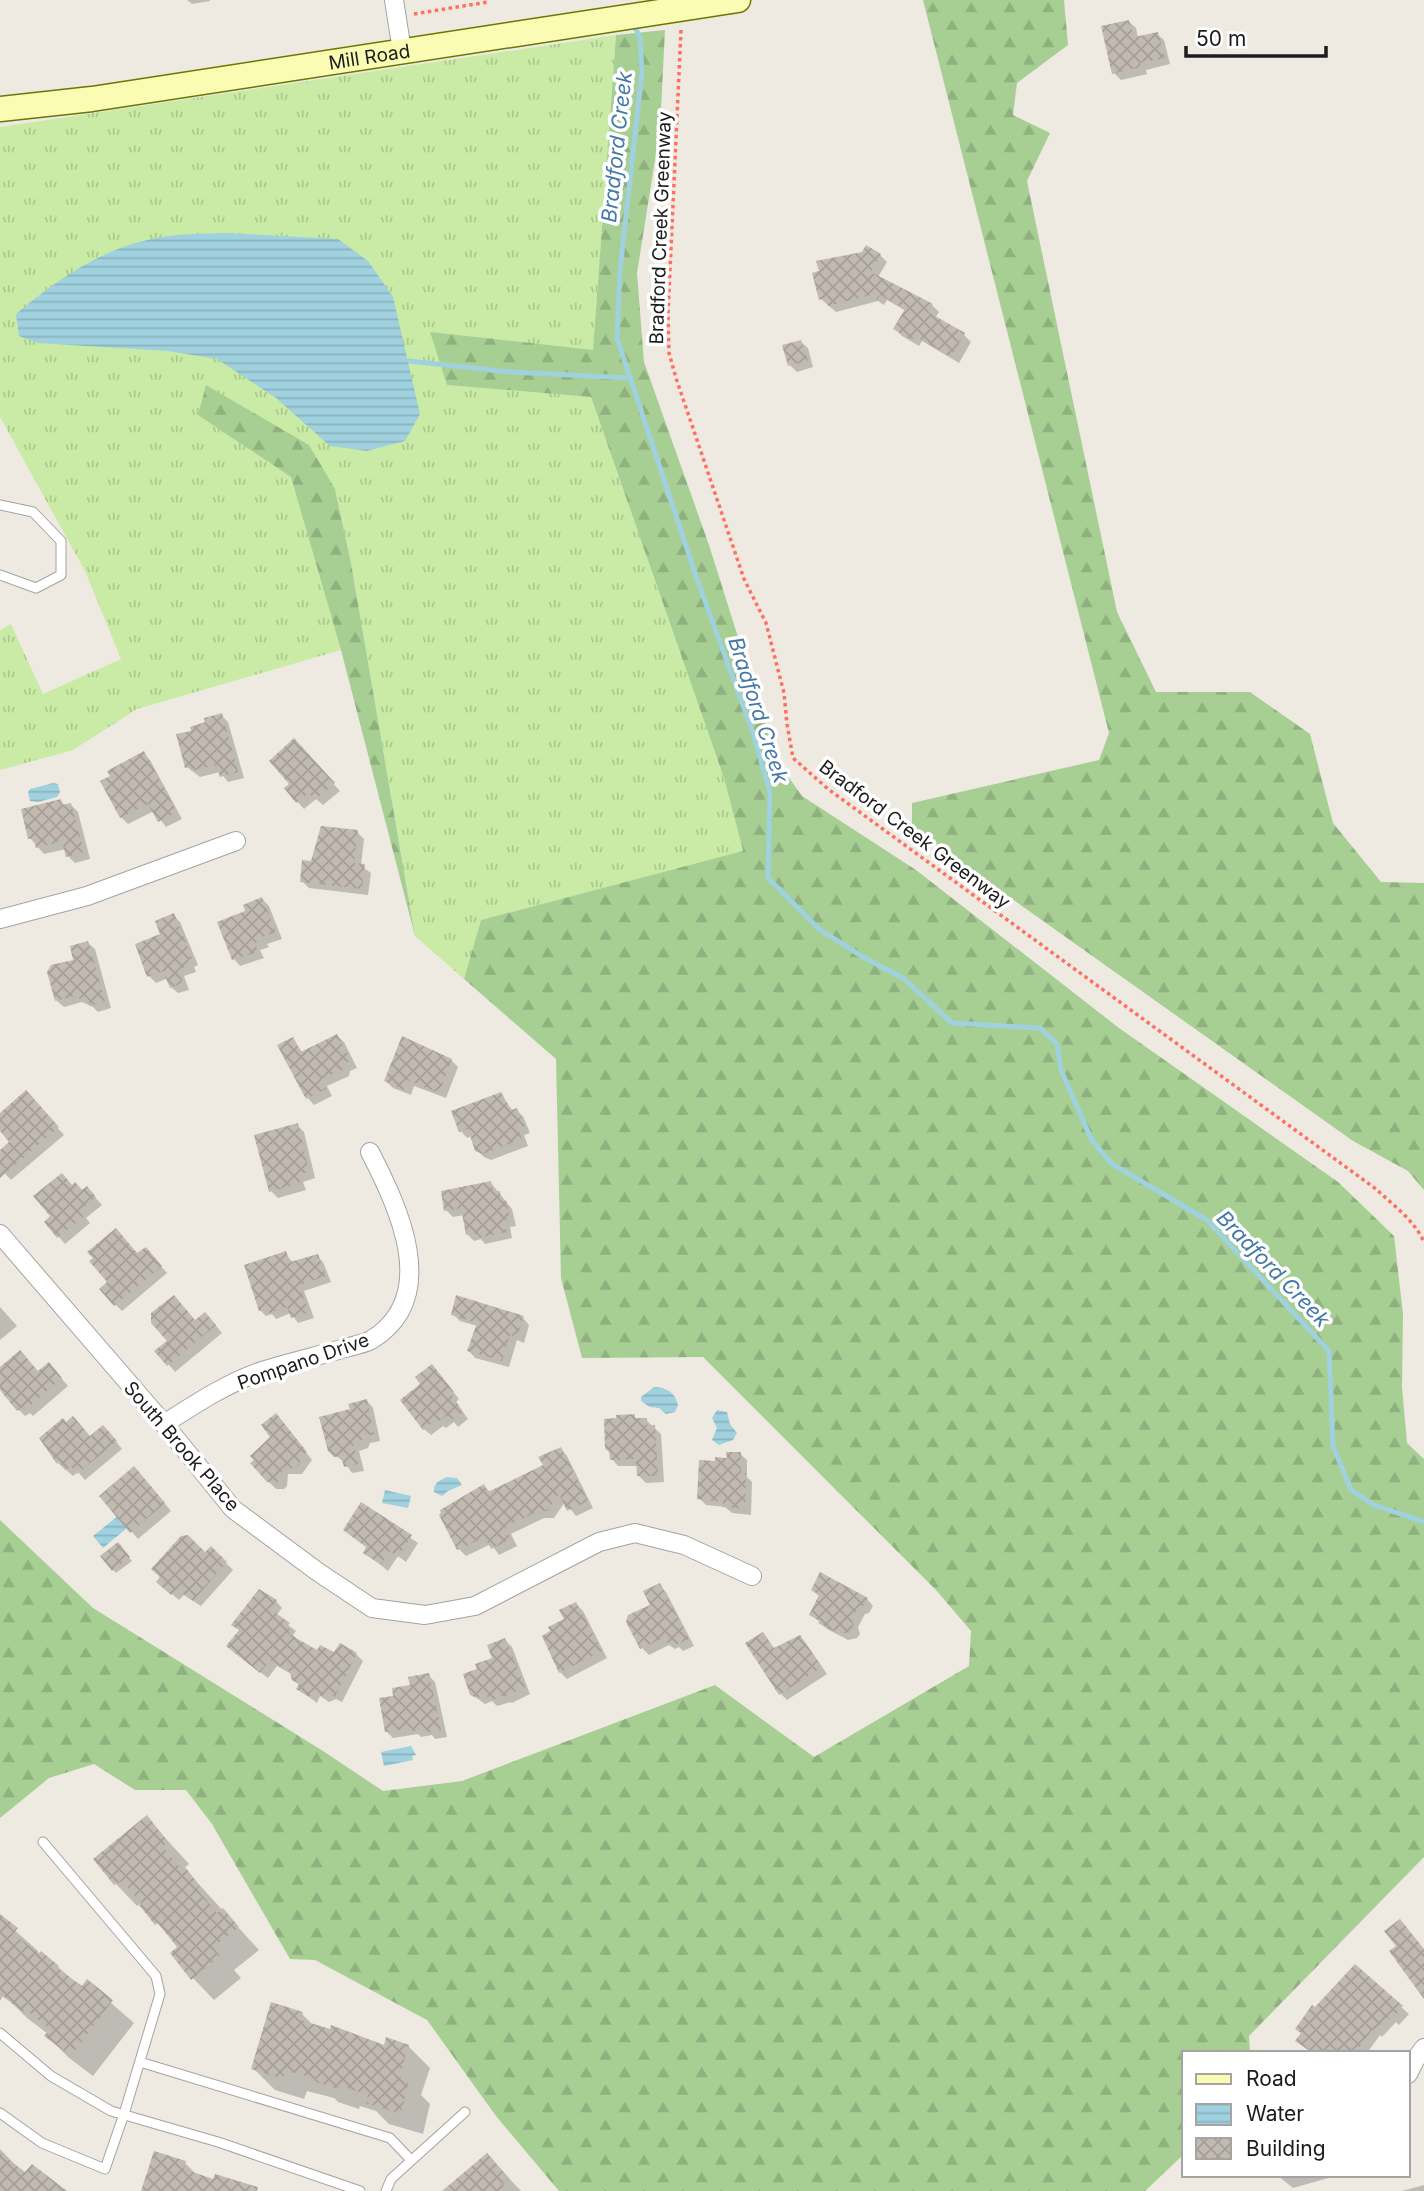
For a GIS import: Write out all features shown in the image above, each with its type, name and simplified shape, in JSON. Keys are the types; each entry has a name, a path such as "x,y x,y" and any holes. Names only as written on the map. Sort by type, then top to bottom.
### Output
{"street":[{"name":"Mill Road","path":"0,109 92,99 610,20 672,19 738,0"},
{"path":"395,9 402,51"},
{"path":"0,919 88,896 236,841"},
{"name":"Pompano Drive","path":"164,1424 207,1396 259,1372 370,1341 391,1323 402,1304 406,1290 409,1251 403,1227 370,1153"},
{"name":"South Brook Place","path":"0,1234 164,1424 233,1509 372,1608 425,1615 475,1606 599,1542 635,1533 684,1545 752,1576"},
{"path":"1410,2071 1424,2048"}],"lane":[{"path":"0,505 33,512 61,541 61,575 36,588 0,575"},
{"path":"0,2112 42,2143 105,2169 160,1994 156,1976 44,1842"},
{"path":"0,2033 51,2076 111,2110 218,2142 360,2191"},
{"path":"140,2062 390,2138 411,2161"},
{"path":"386,2191 391,2179 464,2112"}],"path":[{"path":"395,9 489,1"},
{"name":"Bradford Creek Greenway","path":"672,19 669,353 723,523 744,579 766,623 784,693 793,758 828,789 1376,1189 1404,1215 1420,1233 1424,1242"}],"green space":[{"path":"923,0 1064,0 1068,45 1017,83 1013,115 1050,133 1027,181 1117,612 1156,692 1250,692 1310,734 1333,823 1381,882 1424,883 1424,1190 1408,1171 1353,1141 912,828 912,803 1099,760 1109,733"},
{"path":"665,30 660,129 637,273 644,362 709,545 777,761 802,796 916,870 1119,1028 1338,1182 1394,1236 1403,1314 1402,1387 1407,1443 1424,1459 1424,1857 1249,2036 1250,2051 1182,2051 1182,2156 1145,2191 559,2191 496,2116 427,2020 315,1960 290,1959 212,1824 186,1790 135,1790 94,1764 49,1778 0,1818 0,1520 93,1608 383,1791 462,1781 715,1685 814,1757 969,1666 971,1631 936,1590 703,1357 582,1358 561,1278 556,1059 464,979 481,920 743,851 724,778 591,397 447,385 430,332 593,350 616,35"},
{"path":"616,35 593,351 431,333 447,385 591,397 724,778 743,852 481,920 464,979 415,936 351,563 335,489 198,415 291,476 341,650 137,709 73,750 0,770 0,630 11,624 43,694 121,659 85,571 0,417 0,127"},
{"path":"206,385 309,445 335,489 351,563 415,936 341,650 291,477 198,415"}],"water":[{"path":"227,233 338,239 368,261 393,297 420,414 405,441 367,451 330,446 276,398 217,359 168,351 38,343 19,336 16,314 65,277 99,257 157,238 183,234"},
{"path":"58,784 60,792 57,797 38,802 30,801 30,789"},
{"path":"654,1387 663,1388 673,1394 678,1405 675,1412 666,1414 641,1401 641,1397"},
{"path":"717,1410 727,1412 730,1424 737,1433 733,1440 719,1445 712,1440 717,1428 712,1418"},
{"path":"447,1477 457,1478 462,1485 442,1496 434,1492 436,1484"},
{"path":"385,1490 411,1496 408,1508 382,1503"},
{"path":"119,1515 127,1528 103,1548 93,1536"},
{"path":"411,1746 416,1755 412,1756 413,1760 384,1766 381,1752"}],"building":[{"path":"1129,20 1134,37 1158,32 1165,58 1140,63 1141,67 1112,74 1101,26"},
{"path":"866,245 881,254 871,272 933,304 928,312 965,333 951,357 915,336 912,340 893,329 905,309 880,295 877,300 870,295 828,306 825,298 819,300 812,273 819,271 816,261 862,252"},
{"path":"801,340 808,361 788,366 782,345"},
{"path":"222,713 238,772 220,777 216,765 191,771 190,767 185,768 176,734 191,731 190,727 205,722 204,718"},
{"path":"294,738 335,783 315,800 309,793 296,803 284,788 289,784 269,761"},
{"path":"144,751 177,812 158,822 148,804 120,818 100,781 110,776 107,771"},
{"path":"61,799 62,805 71,803 84,852 66,857 62,841 36,848 34,838 28,839 21,809"},
{"path":"321,826 358,830 354,863 365,864 362,889 300,882 302,860 311,861"},
{"path":"262,897 276,932 255,943 258,952 232,960 217,922 245,911 243,905"},
{"path":"174,913 192,958 188,960 190,965 178,970 183,983 170,988 163,971 147,977 135,944 160,934 155,921"},
{"path":"88,941 105,1001 89,1006 89,1002 74,996 55,1001 47,972 51,965 73,960 70,946"},
{"path":"337,1034 351,1060 344,1064 343,1070 321,1079 326,1089 306,1099 277,1045 293,1037 301,1052"},
{"path":"402,1036 452,1059 439,1093 407,1080 404,1090 384,1081"},
{"path":"26,1090 59,1127 0,1178 0,1150 9,1142 0,1131 0,1113"},
{"path":"501,1092 511,1110 517,1108 525,1126 518,1129 522,1139 483,1154 475,1151 468,1129 459,1132 451,1111"},
{"path":"298,1123 309,1172 298,1175 300,1183 269,1192 254,1135"},
{"path":"62,1173 72,1185 75,1182 82,1190 87,1186 96,1197 80,1210 84,1216 57,1238 44,1222 50,1216 33,1196"},
{"path":"491,1181 493,1192 500,1191 501,1201 506,1200 510,1219 504,1220 507,1232 477,1238 475,1233 466,1235 461,1208 444,1211 441,1191"},
{"path":"116,1228 137,1253 146,1247 162,1266 114,1306 99,1289 107,1282 89,1261 93,1258 87,1252"},
{"path":"286,1251 290,1262 318,1254 326,1276 299,1285 309,1312 291,1318 287,1307 269,1313 267,1308 259,1311 244,1265"},
{"path":"174,1295 195,1320 205,1312 216,1325 167,1366 154,1351 167,1341 151,1323 151,1313"},
{"path":"456,1295 524,1316 517,1337 510,1335 502,1361 467,1351 477,1323 451,1315"},
{"path":"20,1350 38,1371 49,1362 62,1378 25,1410 22,1407 17,1411 0,1390 0,1367"},
{"path":"432,1364 454,1392 451,1394 463,1412 450,1421 446,1416 438,1422 435,1420 423,1430 400,1400 420,1384 415,1377"},
{"path":"367,1399 374,1434 353,1444 358,1464 344,1467 341,1456 334,1457 328,1451 319,1417 350,1409 348,1404"},
{"path":"276,1413 307,1452 295,1468 282,1468 281,1479 277,1483 267,1482 250,1463 254,1460 250,1456 270,1437 261,1425"},
{"path":"635,1414 635,1418 647,1418 647,1425 655,1425 658,1476 637,1476 636,1459 610,1460 609,1450 605,1449 604,1419"},
{"path":"73,1416 90,1436 103,1425 117,1441 77,1474 71,1466 65,1470 59,1462 57,1464 39,1438 63,1418 66,1422"},
{"path":"561,1447 588,1501 567,1511 559,1494 547,1511 537,1512 505,1527 511,1539 491,1549 485,1537 457,1550 439,1515 440,1510 484,1484 488,1492 543,1465 538,1457"},
{"path":"726,1452 741,1452 741,1473 746,1473 745,1509 723,1507 723,1502 697,1499 699,1460 715,1461 715,1457 727,1458"},
{"path":"134,1466 165,1503 130,1533 99,1496"},
{"path":"361,1502 412,1535 398,1557 390,1551 381,1565 363,1553 366,1547 343,1530"},
{"path":"188,1535 205,1552 211,1546 227,1562 193,1601 176,1589 171,1595 156,1582 160,1577 151,1569 181,1536"},
{"path":"118,1542 130,1557 112,1571 100,1556"},
{"path":"820,1572 868,1598 862,1607 858,1607 852,1619 854,1627 850,1632 840,1634 818,1623 820,1621 809,1615 819,1595 811,1590"},
{"path":"660,1583 689,1639 675,1645 673,1641 667,1643 661,1639 640,1649 626,1622 628,1615 650,1605 643,1591"},
{"path":"259,1589 277,1600 270,1609 290,1623 287,1627 291,1631 289,1634 317,1650 320,1645 334,1652 340,1643 357,1653 335,1697 328,1693 321,1696 313,1691 309,1697 296,1689 299,1684 292,1680 290,1672 270,1660 260,1673 226,1646 239,1630 231,1625"},
{"path":"576,1602 602,1651 559,1673 542,1636 550,1631 548,1627 564,1619 559,1610"},
{"path":"763,1632 774,1648 800,1635 822,1667 779,1695 745,1643"},
{"path":"505,1638 525,1687 489,1701 486,1694 477,1698 470,1695 463,1674 477,1669 475,1664 492,1658 487,1645"},
{"path":"429,1673 441,1730 427,1733 426,1729 412,1731 412,1728 385,1732 379,1698 393,1696 392,1688 410,1685 408,1677"},
{"path":"147,1815 168,1842 162,1846 182,1870 185,1867 200,1886 197,1889 217,1913 223,1908 239,1927 213,1947 220,1956 191,1980 170,1953 177,1947 158,1923 155,1925 139,1905 142,1904 122,1881 114,1885 93,1859"},
{"path":"0,1914 18,1928 13,1934 39,1953 41,1951 59,1966 57,1968 82,1986 87,1979 113,2000 71,2056 44,2036 50,2029 0,1994"},
{"path":"1400,1919 1424,1949 1424,1999 1389,1951 1396,1946 1384,1931"},
{"path":"1355,1964 1403,2006 1391,2020 1388,2017 1372,2030 1356,2051 1310,2051 1295,2041 1301,2033 1295,2029 1312,2005 1315,2007"},
{"path":"271,2002 303,2012 301,2020 330,2029 331,2025 384,2045 386,2037 409,2045 399,2077 409,2080 401,2114 366,2103 368,2095 338,2085 337,2089 285,2070 283,2079 251,2069"},
{"path":"154,2151 186,2161 184,2169 213,2179 215,2174 258,2187 257,2191 141,2191"},
{"path":"0,2153 25,2172 32,2164 67,2191 0,2191"},
{"path":"487,2153 509,2178 503,2184 509,2191 442,2191"}],"waterway":[{"name":"Bradford Creek","path":"632,22 640,37 642,72 620,270 617,338 697,579 753,733 770,792 768,878 819,929 903,978 952,1023 1040,1028 1057,1044 1061,1070 1091,1139 1112,1164 1207,1220 1329,1351 1333,1446 1351,1490 1374,1505 1424,1522"},
{"path":"409,361 511,372 631,378"}]}
